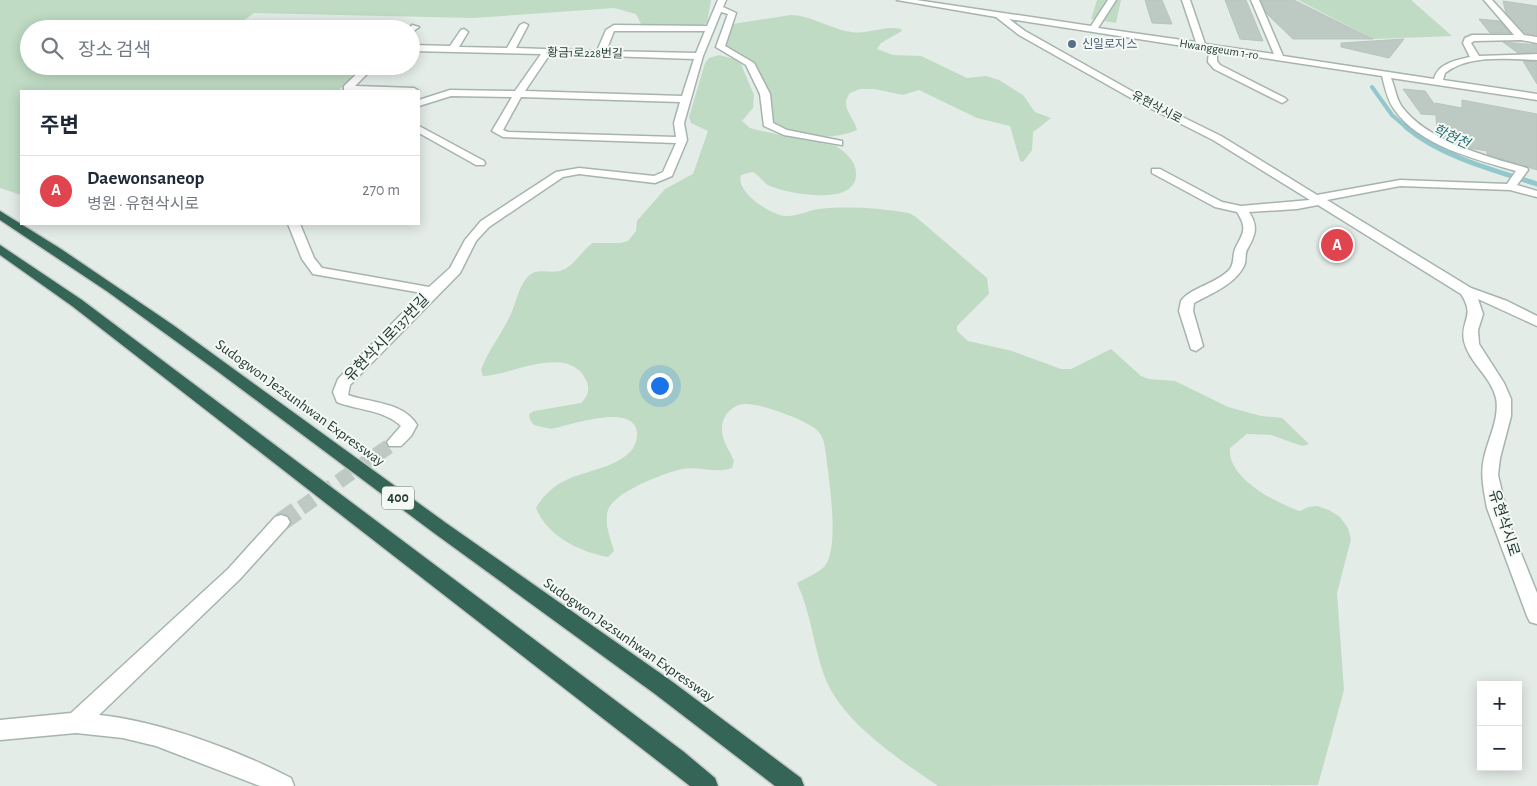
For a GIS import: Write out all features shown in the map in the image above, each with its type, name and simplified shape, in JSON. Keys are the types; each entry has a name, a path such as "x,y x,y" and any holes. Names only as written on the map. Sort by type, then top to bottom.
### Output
{"highway":[{"name":"Sudogwon Je2sunhwan Expressway","path":"0,215 49,246 176,335 464,546 722,729 793,786"},
{"name":"400","path":"0,249 84,308 676,760 707,786"}],"street":[{"name":"Hwanggeum 1-ro","path":"901,0 1537,97"},
{"path":"1094,29 1112,0"},
{"path":"1186,0 1202,47"},
{"path":"1255,0 1280,59"},
{"path":"1488,0 1521,37"},
{"path":"432,291 455,270 471,240 485,224 552,178 579,171 655,180 668,174 682,140 679,123 685,98 699,56 720,4 732,13 720,47 750,63 765,94 768,124 784,132 838,143"},
{"name":"유현삭시로","path":"999,15 1022,34 1150,104 1217,138 1466,291 1501,302 1523,312 1537,322"},
{"path":"510,51 524,25"},
{"path":"600,54 610,30 614,28 711,29"},
{"path":"453,50 464,32"},
{"path":"1476,59 1468,49 1468,40 1489,37 1521,37 1537,40"},
{"name":"황금1로228번길","path":"420,48 699,56"},
{"path":"1213,49 1212,62 1217,68 1254,84 1282,100"},
{"path":"546,52 498,127 497,131 500,134 682,140"},
{"path":"1438,83 1441,72 1448,67 1476,59 1537,57"},
{"path":"346,90 362,75"},
{"path":"1386,75 1398,108 1409,120 1436,138 1465,151 1522,170 1515,181"},
{"path":"420,92 685,98"},
{"path":"420,103 450,93"},
{"path":"420,131 480,163"},
{"path":"1156,172 1219,204 1242,209 1297,206 1400,183 1515,181 1537,194"},
{"path":"1196,346 1186,311 1188,302 1224,280 1239,264 1241,249 1248,238 1250,229 1248,219 1242,209"},
{"name":"유현삭시로137번길","path":"294,225 308,259 318,271 432,291"},
{"name":"유현삭시로137번길","path":"395,442 409,425 404,418 396,414 354,403 342,398 340,392 343,383 432,291"},
{"name":"유현삭시로","path":"1466,291 1475,303 1476,314 1471,331 1472,342 1477,354 1495,380 1504,407 1495,440 1490,475 1494,498 1537,616"},
{"path":"76,722 234,574 281,522"},
{"path":"0,730 76,722 123,728 156,736 258,773 283,786"}],"green space":[{"path":"0,0 711,0 707,23 700,26 641,24 636,14 614,8 473,18 254,13 244,20 20,20 20,75 355,75 339,90 20,90 20,195 0,188"},
{"path":"1097,0 1121,0 1116,23 1091,19"},
{"path":"1298,0 1411,0 1452,36 1374,39"},
{"path":"790,15 805,17 857,33 888,28 901,29 902,31 881,43 877,49 893,55 921,56 967,78 986,76 999,80 1023,95 1035,112 1051,118 1033,132 1032,150 1023,162 1020,161 1010,126 977,118 919,90 903,95 874,89 860,89 850,93 846,103 848,112 857,130 846,134 825,137 793,132 773,123 755,64 748,58 725,46 733,24"},
{"path":"719,55 734,59 741,64 754,95 753,108 742,121 750,128 836,146 849,157 856,169 854,184 846,190 835,194 821,195 779,189 768,185 752,172 741,175 743,188 763,207 771,212 785,216 819,209 841,208 909,213 987,278 989,294 957,326 957,331 968,341 1012,351 1061,369 1071,369 1111,349 1141,376 1149,379 1175,381 1228,407 1261,416 1282,418 1309,444 1302,446 1271,435 1247,434 1230,448 1231,459 1236,469 1255,488 1279,502 1300,511 1308,507 1317,506 1329,510 1340,517 1348,528 1351,539 1337,593 1344,690 1318,785 938,786 872,738 843,708 832,692 824,675 806,606 797,583 824,567 829,558 832,544 832,510 825,445 823,438 811,426 771,409 745,404 736,406 725,416 722,434 734,461 732,468 720,470 688,468 674,471 640,484 612,503 608,510 607,520 614,551 608,557 576,547 548,527 536,508 546,495 557,485 569,479 618,461 632,449 636,441 637,432 633,423 624,418 613,417 599,418 551,429 534,425 530,420 529,414 534,411 581,403 586,396 588,391 587,382 579,370 568,364 554,362 483,376 481,370 488,354 510,317 520,290 531,274 565,269 593,243 620,243 628,241 636,231 637,221 665,189 693,174 708,131 691,123 689,117 705,63 709,58"}],"building":[{"path":"1145,0 1162,0 1172,24 1152,23"},
{"path":"1225,0 1246,0 1263,41 1240,39"},
{"path":"1261,0 1294,0 1373,39 1293,39 1267,14"},
{"path":"1503,1 1537,6 1537,35 1525,33 1506,13"},
{"path":"1479,19 1500,21 1510,33 1490,33"},
{"path":"1404,39 1389,58 1341,47 1341,43"},
{"path":"1503,42 1537,45 1537,52 1518,53"},
{"path":"1523,61 1537,62 1537,84"},
{"path":"1403,89 1425,91 1435,105 1435,103 1462,108 1462,100 1537,114 1537,170 1487,154 1487,151 1469,148 1437,133 1436,115 1421,114"}],"waterway":[{"name":"학현천","path":"1372,87 1392,115 1407,128"},
{"name":"학현천","path":"1406,127 1435,147 1468,162 1537,184"}],"tunnel":[{"path":"301,508 395,442"},
{"path":"281,522 302,507"}],"place":[{"name":"신일로지스","path":"1072,44"},
{"name":"Daewonsaneop","path":"1337,245"}]}
